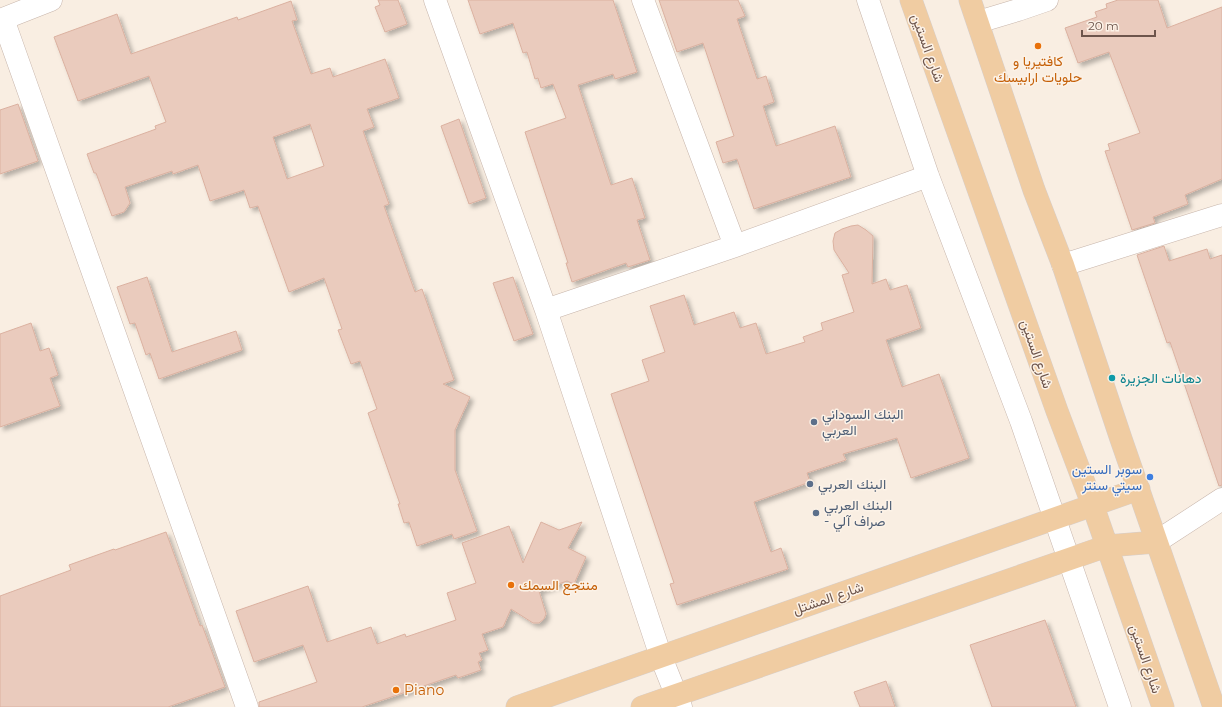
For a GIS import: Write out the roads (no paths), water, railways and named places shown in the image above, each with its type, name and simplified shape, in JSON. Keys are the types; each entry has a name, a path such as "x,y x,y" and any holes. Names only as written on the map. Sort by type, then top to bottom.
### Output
{"main road":[{"name":"شارع الستين","path":"911,0 1057,411 1093,506 1163,707"},
{"path":"970,0 1034,190 1063,265 1156,542 1214,707"},
{"name":"شارع المشتل","path":"517,707 1139,489"},
{"path":"642,707 679,701 1107,546 1156,542"}],"street":[{"path":"51,0 1,19 247,707"},
{"path":"435,0 546,310 661,657 679,701"},
{"path":"643,0 736,246"},
{"path":"868,0 928,176 1021,421 1120,707"},
{"path":"978,22 1047,0"},
{"path":"546,310 736,246 928,176"},
{"path":"1063,265 1222,215"},
{"path":"1156,542 1222,499"}],"place":[{"name":"كافتيريا و حلويات ارابيسك","path":"1038,46"},
{"name":"دهانات الجزيرة","path":"1112,378"},
{"name":"البنك السوداني العربي","path":"814,422"},
{"name":"سوبر الستين سيتي سنتر","path":"1150,477"},
{"name":"البنك العربي","path":"810,484"},
{"name":"البنك العربي - صراف آلي","path":"816,513"},
{"name":"منتجع السمك","path":"511,585"},
{"name":"Piano","path":"396,690"}]}
